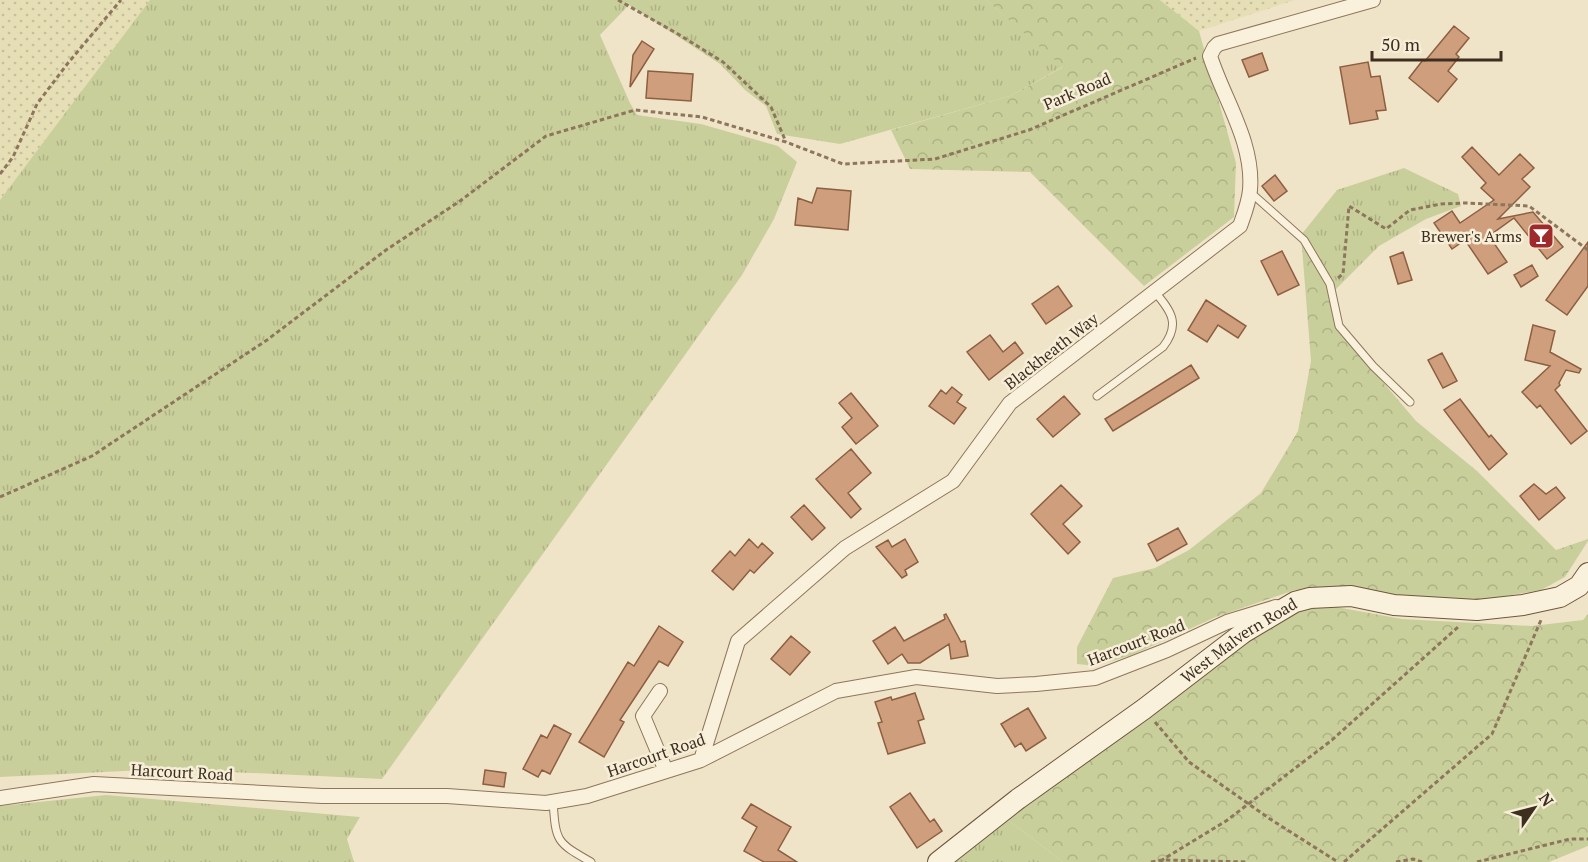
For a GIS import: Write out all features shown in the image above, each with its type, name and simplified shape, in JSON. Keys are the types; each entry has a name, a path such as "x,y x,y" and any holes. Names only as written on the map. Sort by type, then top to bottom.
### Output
{"main road":[{"name":"West Malvern Road","path":"938,862 1018,799 1144,709 1243,633 1295,602 1310,598 1351,596 1394,605 1477,610 1523,605 1560,597 1579,586 1588,573"}],"street":[{"path":"1212,51 1218,44 1373,0"},
{"name":"Blackheath Way","path":"701,760 738,641 845,548 953,481 1010,403 1240,226 1250,192 1250,164 1211,60 1212,51"},
{"name":"Harcourt Road","path":"0,798 94,784 322,796 447,796 553,802 587,796 701,760 836,691 916,677 997,686 1095,678 1167,650 1227,622 1295,602"},
{"path":"660,691 643,716 666,771"}],"lane":[{"path":"1250,192 1304,240 1330,284 1339,326 1373,366 1410,402"},
{"path":"1097,396 1164,347 1171,337 1172,321 1169,308 1155,292"},
{"path":"553,802 558,839 568,849 591,862"}],"path":[{"path":"0,174 13,157 37,104 68,63 122,0"},
{"path":"618,0 678,33 723,62 771,107 786,142"},
{"name":"Park Road","path":"0,497 92,456 267,340 386,250 460,201 546,136 635,110 702,117 786,142 843,164 935,159 1029,130 1212,51"},
{"path":"1330,284 1343,274 1348,206 1386,229 1410,210 1440,204 1466,202 1529,206 1588,250"},
{"path":"1344,862 1492,734 1550,599"},
{"path":"1162,861 1226,821 1332,740 1477,610"},
{"path":"1144,709 1190,762 1270,819 1338,862"},
{"path":"1477,862 1570,839 1588,839"},
{"path":"1395,862 1413,860 1422,862"},
{"path":"1151,862 1247,862"}],"shaded area":[{"path":"0,0 150,0 0,200"},
{"path":"1160,0 1295,0 1199,31"}],"green space":[{"path":"150,0 986,0 1064,66 1010,96 840,144 777,134 766,106 745,90 720,64 629,5 600,35 637,115 701,124 778,146 797,162 774,219 742,275 382,779 166,769 0,777 0,200"},
{"path":"986,0 1160,0 1199,31 1236,163 1234,217 1144,286 1030,172 910,169 891,130 1010,96 1063,67"},
{"path":"1404,168 1458,194 1461,206 1426,219 1379,246 1335,290 1301,235 1337,190"},
{"path":"1301,235 1335,290 1337,328 1416,421 1477,471 1556,550 1588,539 1588,541 1565,577 1541,590 1472,602 1362,591 1295,590 1216,617 1132,655 1096,666 1077,664 1077,647 1113,578 1155,568 1189,550 1261,493 1298,431 1311,361"},
{"path":"1320,604 1402,619 1532,626 1583,620 1588,614 1588,846 1549,862 1063,862 1008,820 1115,737 1277,621"},
{"path":"106,795 360,817 347,839 354,862 0,862 0,806"},
{"path":"1008,820 1063,862 956,862"}],"building":[{"path":"1454,26 1469,38 1456,54 1459,57 1448,71 1457,79 1438,102 1409,78"},
{"path":"642,41 654,49 630,87 633,55"},
{"path":"1262,53 1268,70 1249,77 1242,60"},
{"path":"1368,62 1371,77 1380,76 1386,110 1376,111 1378,119 1350,124 1340,67"},
{"path":"648,71 693,74 691,101 646,98"},
{"path":"1472,147 1499,175 1520,154 1534,168 1522,179 1530,187 1498,219 1533,212 1563,247 1547,259 1514,218 1489,236 1507,262 1488,274 1465,240 1452,249 1434,223 1452,211 1460,223 1494,200 1481,188 1486,183 1462,157"},
{"path":"1275,175 1287,191 1274,201 1262,186"},
{"path":"817,188 851,191 848,230 795,225 798,198 812,203"},
{"path":"1588,242 1588,286 1567,315 1546,300"},
{"path":"1282,251 1299,285 1278,295 1261,261"},
{"path":"1403,252 1412,280 1398,284 1390,257"},
{"path":"1532,265 1538,276 1521,287 1514,275"},
{"path":"1058,286 1072,306 1046,324 1032,304"},
{"path":"1206,300 1246,326 1238,338 1218,325 1207,342 1188,330"},
{"path":"1533,325 1555,331 1550,352 1581,369 1579,373 1566,370 1560,385 1555,390 1587,431 1571,444 1540,405 1537,408 1522,392 1550,366 1525,360"},
{"path":"990,335 1003,352 1015,342 1023,353 989,380 967,352"},
{"path":"1442,353 1457,381 1443,388 1428,360"},
{"path":"1191,365 1199,378 1113,431 1105,419"},
{"path":"952,387 962,395 957,402 966,408 954,424 929,406 941,390 946,394"},
{"path":"851,393 878,426 856,444 842,427 852,418 839,403"},
{"path":"1064,396 1080,414 1053,437 1037,419"},
{"path":"1460,399 1489,437 1491,435 1507,454 1489,470 1444,410"},
{"path":"851,449 871,473 848,493 861,509 851,518 816,479"},
{"path":"1534,484 1546,494 1556,487 1565,498 1539,520 1520,496"},
{"path":"1061,485 1082,506 1063,524 1080,542 1068,554 1031,514"},
{"path":"804,505 825,528 812,540 791,517"},
{"path":"1178,528 1187,544 1157,561 1148,544"},
{"path":"749,539 758,548 762,543 773,553 754,573 750,570 733,590 712,571 730,551 735,556"},
{"path":"905,539 918,562 905,570 907,575 902,578 876,547 888,540 892,547"},
{"path":"946,614 961,642 965,641 968,656 951,659 949,644 920,663 908,663 902,654 888,664 873,641 895,627 904,641 945,619"},
{"path":"659,626 683,642 668,666 659,661 620,720 624,722 604,757 579,742 628,662 634,666"},
{"path":"791,636 810,652 790,675 771,659"},
{"path":"915,693 924,719 918,721 925,743 888,754 878,723 882,722 875,702"},
{"path":"1028,708 1046,738 1026,751 1021,743 1015,747 1001,724"},
{"path":"554,725 571,734 550,774 542,770 538,777 523,769 541,735 547,738"},
{"path":"485,770 506,773 504,787 483,784"},
{"path":"910,793 930,822 934,819 942,831 917,848 890,807"},
{"path":"751,804 791,827 778,850 797,862 764,862 744,851 757,827 742,818"}],"place":[{"name":"Brewer's Arms","path":"1541,236"}]}
